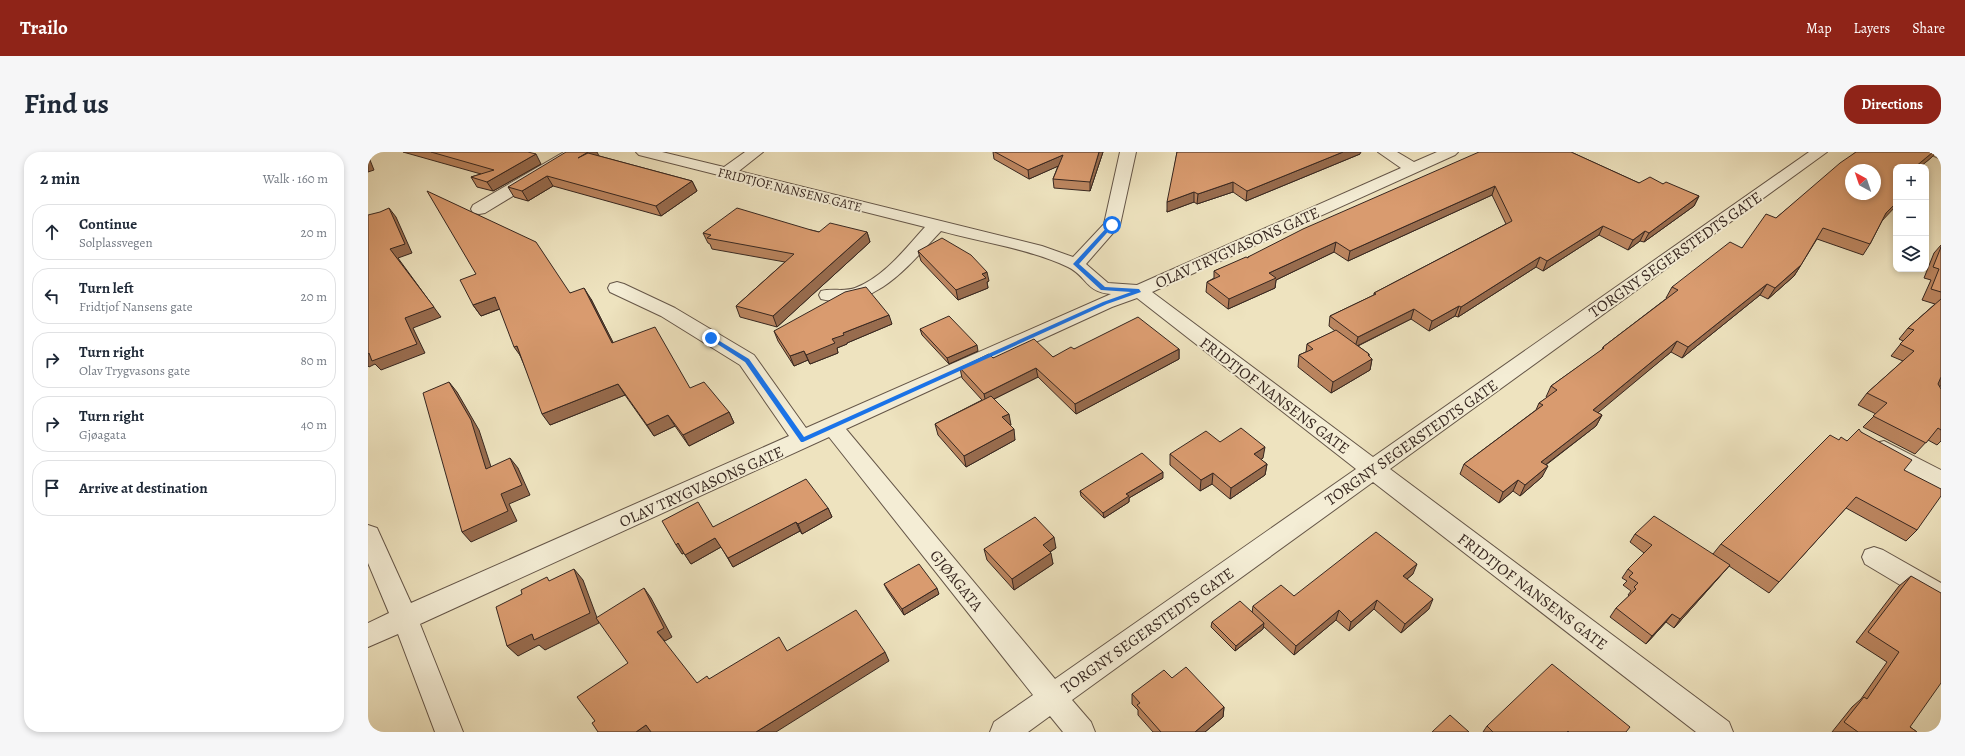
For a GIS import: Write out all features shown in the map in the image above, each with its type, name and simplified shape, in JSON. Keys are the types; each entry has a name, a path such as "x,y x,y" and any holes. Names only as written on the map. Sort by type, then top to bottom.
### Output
{"street":[{"path":"479,209 574,152"},
{"name":"FRIDTJOF NANSENS GATE","path":"644,152 1036,250 1076,264 1103,288 1139,291 1719,732"},
{"path":"727,173 755,152"},
{"path":"1076,264 1112,225 1128,152"},
{"path":"1386,152 1412,168"},
{"name":"OLAV TRYGVASONS GATE","path":"368,636 1105,303 1139,291 1450,152"},
{"name":"TORGNY SEGERSTEDTS GATE","path":"1004,732 1819,152"},
{"path":"1937,152 1941,154"},
{"path":"828,295 840,297 853,296 872,288 891,273 936,226"},
{"path":"617,288 668,312 747,360 803,440"},
{"name":"GJØAGATA","path":"833,427 1081,732"},
{"path":"1867,440 1937,488"},
{"path":"368,535 405,619 449,732"},
{"path":"1874,557 1941,596"}],"building":[{"path":"431,152 528,152 536,154 487,182 471,177 494,170"},
{"path":"566,152 588,152 578,158 588,153 692,181 656,206 547,176 522,191 508,187"},
{"path":"995,152 1099,152 1090,182 1053,179 1063,155 1028,170"},
{"path":"1177,152 1343,152 1247,191 1233,182 1198,194 1194,192 1167,202"},
{"path":"1479,152 1571,152 1639,183 1650,177 1663,184 1666,182 1699,196 1649,233 1645,231 1633,240 1603,226 1547,261 1540,257 1461,307 1459,306 1432,321 1414,309 1358,337 1330,316 1376,294 1374,293 1512,221 1495,186 1350,251 1336,242 1269,273 1276,278 1229,299 1207,282 1220,276 1214,271 1246,257 1248,258 1303,229"},
{"path":"1856,152 1933,152 1919,164 1893,164 1893,206 1886,213 1870,244 1823,228 1801,265 1775,288 1767,284 1688,347 1677,341 1593,410 1602,415 1541,462 1548,466 1525,485 1518,480 1503,492 1464,464 1543,405 1539,403 1557,390 1551,386 1604,348 1603,347 1678,290 1672,287 1730,242 1742,248 1766,214 1776,218 1840,163"},
{"path":"427,191 536,242 570,293 584,288 612,343 655,327 690,388 704,382 729,412 683,435 668,415 647,425 618,384 542,414 517,346 514,347 495,297 473,305 460,280 476,274"},
{"path":"389,208 405,244 390,249 434,307 405,318 417,344 372,361 369,353 368,354 368,215"},
{"path":"737,208 819,232 830,223 867,232 773,316 736,306 794,254 707,238 711,235 703,233"},
{"path":"942,238 971,255 987,272 982,274 986,278 956,290 918,251"},
{"path":"1941,247 1941,292 1931,289 1939,269 1933,267"},
{"path":"866,287 889,315 843,333 844,335 832,339 835,343 806,355 804,351 790,356 774,331 845,292"},
{"path":"1941,299 1941,377 1938,384 1941,389 1941,430 1938,428 1926,443 1873,416 1887,403 1867,393 1914,351 1900,344 1914,330 1908,328"},
{"path":"949,316 977,345 947,358 920,329"},
{"path":"1138,317 1179,349 1075,404 1036,368 984,394 960,368 989,354 993,358 1034,339 1053,357 1071,347 1074,349"},
{"path":"1336,330 1369,354 1368,355 1372,359 1333,382 1299,355 1313,349 1307,344"},
{"path":"449,382 471,420 486,469 510,458 522,485 501,494 508,511 462,532 423,393"},
{"path":"991,396 1009,414 1002,417 1014,429 964,456 935,424"},
{"path":"1241,428 1265,447 1254,454 1267,464 1231,488 1213,473 1201,480 1170,454 1206,431 1220,442"},
{"path":"1859,429 1861,432 1912,460 1904,470 1941,489 1941,496 1917,530 1856,497 1779,582 1721,544 1830,435 1839,440 1841,437 1847,441"},
{"path":"1142,453 1163,472 1126,494 1129,496 1103,513 1080,491"},
{"path":"806,479 828,508 798,524 796,522 728,558 715,538 685,555 678,543 676,545 662,521 698,502 713,527"},
{"path":"1654,516 1730,565 1680,619 1672,614 1652,636 1616,608 1636,589 1634,587 1638,583 1629,577 1633,573 1628,569 1652,545 1635,534"},
{"path":"1035,517 1054,537 1043,545 1051,553 1012,579 984,549"},
{"path":"1376,532 1417,564 1403,576 1433,599 1405,624 1377,600 1351,622 1339,610 1296,646 1253,606 1281,585 1294,596"},
{"path":"919,564 937,588 902,609 884,584"},
{"path":"574,569 590,613 534,640 532,634 507,646 496,607 522,594 521,590 547,577 549,581"},
{"path":"1911,576 1941,593 1941,683 1910,727 1917,732 1858,732 1844,722 1864,697 1867,699 1899,652 1868,632"},
{"path":"644,588 664,628 657,632 697,683 707,676 709,679 779,637 787,651 856,610 885,652 756,732 651,732 646,725 636,732 598,732 592,723 595,721 577,697 628,663 596,618"},
{"path":"1240,601 1264,623 1236,646 1212,622"},
{"path":"1552,664 1630,727 1626,732 1493,732 1487,726"},
{"path":"1186,667 1224,707 1195,732 1161,732 1137,705 1140,703 1132,694 1164,670 1172,678"},
{"path":"1450,715 1469,732 1432,732"}],"route":[{"path":"711,338 747,360 803,440 1105,303 1139,291 1103,288 1076,264 1112,225"}]}
